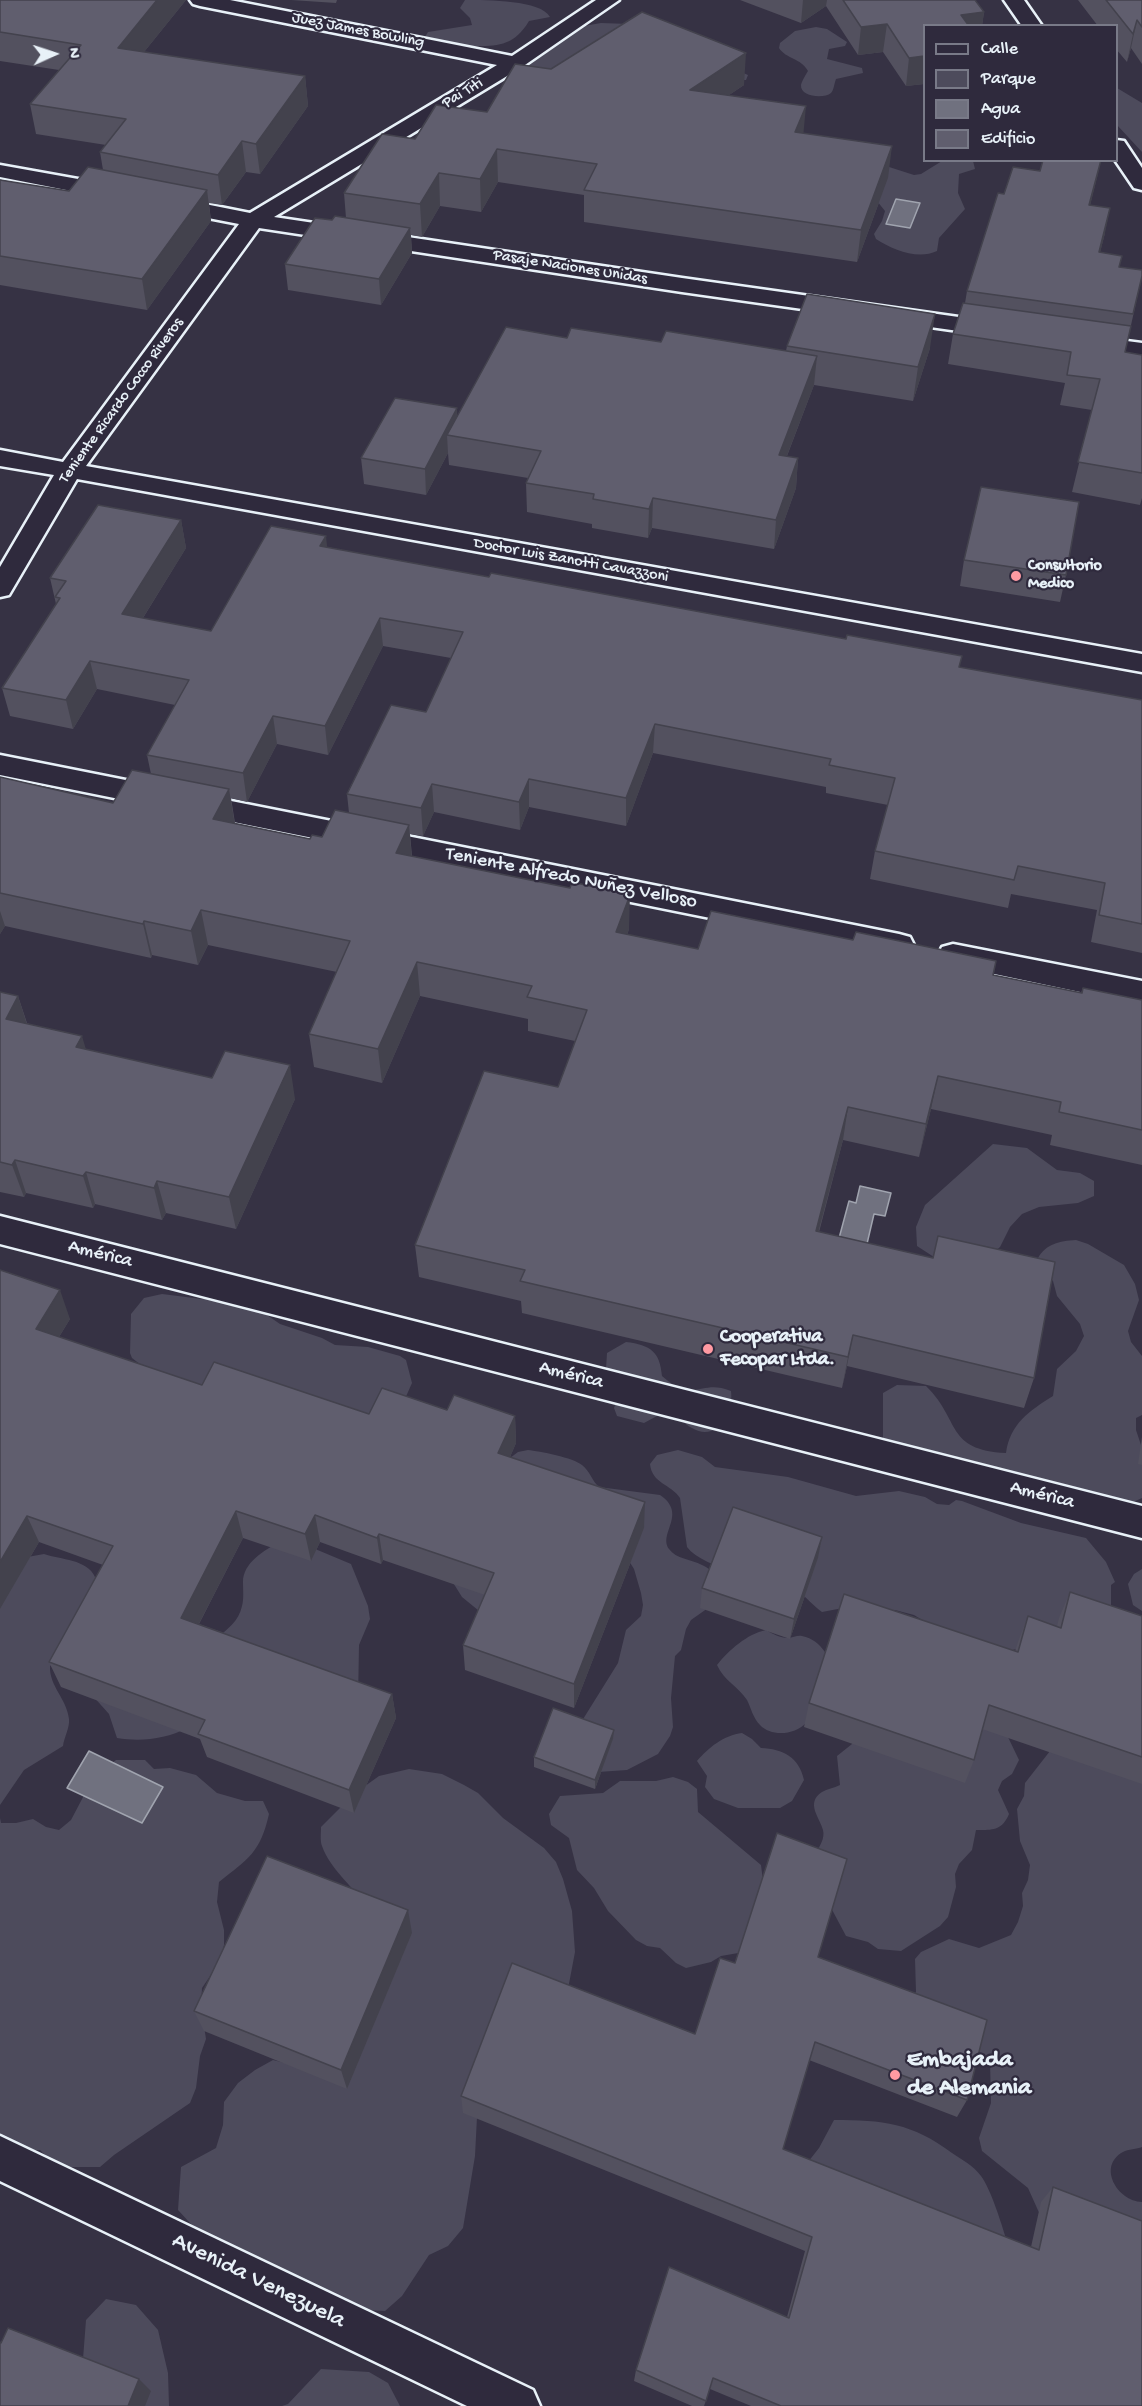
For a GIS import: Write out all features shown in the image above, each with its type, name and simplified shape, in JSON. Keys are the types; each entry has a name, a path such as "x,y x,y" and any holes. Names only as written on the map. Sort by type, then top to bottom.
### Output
{"street":[{"name":"Juez James Bowling","path":"200,0 515,63"},
{"name":"Pai Titi","path":"253,220 515,63 609,0"},
{"path":"1014,0 1031,24"},
{"path":"1118,149 1142,183"},
{"name":"Pasaje Naciones Unidas","path":"0,171 253,220 1024,334"},
{"name":"Teniente Ricardo Cocco Riveros","path":"0,589 69,471 253,220"},
{"path":"1059,339 1142,350"},
{"name":"Doctor Luis Zanotti Cavazzoni","path":"0,458 1142,663"},
{"name":"Teniente Alfredo Nuñez Velloso","path":"0,765 1142,993"},
{"name":"América","path":"0,1230 1142,1522"},
{"name":"Avenida Venezuela","path":"0,2158 517,2406"}],"green space":[{"path":"465,0 525,4 545,11 550,17 529,21 517,36 503,44 449,46 430,44 425,37 428,32 472,25 470,18 460,8"},
{"path":"601,23 629,24 748,75 746,80 719,81 519,69 584,26"},
{"path":"816,27 827,29 847,42 845,46 829,49 827,59 862,68 863,73 836,79 832,92 823,96 813,96 804,92 801,85 808,71 802,63 779,48 780,43 795,31"},
{"path":"1118,89 1142,103 1142,152 1118,126"},
{"path":"940,162 973,162 975,169 959,174 958,193 965,209 939,238 937,251 930,254 914,254 890,247 876,239 874,234 885,211 873,196 886,166 914,175 921,174"},
{"path":"993,1144 1027,1148 1057,1170 1080,1173 1094,1181 1094,1196 1078,1203 1039,1207 1022,1214 1010,1227 1000,1247 986,1259 937,1259 917,1246 916,1227 925,1205"},
{"path":"1076,1240 1088,1244 1124,1265 1135,1284 1139,1300 1128,1331 1131,1342 1142,1356 1142,1415 1136,1418 1136,1430 1142,1448 1142,1498 1129,1504 883,1457 883,1393 897,1385 926,1386 945,1410 963,1439 986,1451 1006,1453 1016,1426 1036,1407 1053,1396 1057,1369 1076,1351 1084,1336 1080,1324 1057,1296 1053,1281 1043,1270 1038,1258 1045,1249 1054,1244"},
{"path":"162,1294 202,1299 221,1296 262,1305 264,1313 280,1324 322,1338 335,1345 368,1347 400,1356 406,1360 412,1383 404,1401 372,1418 152,1391 141,1365 132,1358 130,1353 131,1314 144,1298"},
{"path":"626,1342 642,1345 653,1351 659,1361 662,1376 678,1387 695,1390 716,1387 731,1391 730,1408 722,1423 709,1432 701,1432 689,1426 670,1409 644,1423 617,1416 614,1408 617,1400 606,1369 607,1353"},
{"path":"528,1450 578,1462 585,1467 599,1487 660,1495 672,1509 667,1536 669,1549 680,1557 705,1566 721,1578 708,1608 691,1620 686,1629 681,1650 675,1656 671,1698 673,1727 670,1736 658,1754 627,1770 598,1772 580,1724 618,1663 626,1630 641,1616 643,1605 641,1593 634,1569 629,1561 484,1615 462,1597 452,1581 510,1458 518,1452"},
{"path":"678,1450 702,1457 715,1467 788,1477 856,1496 899,1491 925,1497 937,1504 949,1505 956,1500 962,1501 1021,1523 1086,1538 1106,1562 1115,1582 1111,1585 1111,1609 1009,1651 944,1633 914,1615 895,1610 863,1612 843,1608 822,1612 798,1592 722,1568 696,1555 687,1547 680,1498 654,1476 650,1464 657,1455"},
{"path":"280,1542 308,1546 351,1564 368,1606 370,1619 359,1645 358,1702 187,1728 153,1739 117,1738 109,1714 92,1695 215,1639 224,1632 232,1625 240,1611 244,1575 250,1563 261,1553"},
{"path":"44,1554 80,1563 91,1571 98,1585 100,1601 62,1655 50,1666 52,1680 68,1712 69,1725 63,1746 24,1770 0,1805 0,1585 22,1558"},
{"path":"1142,1569 1142,1611 1133,1605 1128,1584 1134,1574"},
{"path":"766,1630 782,1637 809,1638 825,1652 839,1677 811,1718 801,1727 790,1732 776,1733 760,1725 747,1700 723,1675 717,1665 739,1643"},
{"path":"987,1727 1007,1735 1019,1760 1012,1774 1002,1781 998,1790 1009,1814 1000,1827 976,1830 972,1850 959,1864 955,1874 956,1887 948,1917 940,1926 901,1951 878,1949 868,1942 846,1936 829,1904 816,1852 822,1842 823,1833 815,1811 815,1801 822,1792 840,1785 837,1756 852,1744 858,1734 977,1731"},
{"path":"742,1733 761,1748 783,1752 798,1765 804,1780 792,1801 780,1808 738,1808 714,1799 705,1787 707,1776 697,1761 717,1743 729,1736"},
{"path":"1050,1751 1142,1751 1142,2147 1125,2151 1115,2158 1111,2166 1111,2174 1113,2182 1125,2196 1142,2202 1142,2270 1041,2217 1028,2188 982,2151 979,2138 991,2103 990,2061 912,1998 916,1992 915,1959 921,1952 949,1939 979,1948 1011,1935 1023,1906 1022,1893 1028,1880 1030,1865 1020,1841 1017,1809 1024,1796 1025,1783"},
{"path":"116,1760 145,1760 154,1769 170,1768 196,1775 217,1793 245,1801 263,1801 269,1814 262,1838 252,1854 219,1882 217,1902 224,1930 224,1945 221,1960 202,1988 201,2007 206,2039 200,2056 196,2088 190,2103 100,2167 64,2167 50,2160 40,2150 22,2151 0,2146 0,1818 1,1823 16,1823 33,1819 46,1827 59,1830 71,1820 92,1780"},
{"path":"409,1769 442,1774 478,1793 503,1818 544,1848 556,1862 563,1879 572,1911 575,1952 568,1989 477,2117 475,2156 463,2228 448,2246 429,2255 402,2296 385,2311 367,2310 254,2266 242,2250 202,2236 178,2210 181,2167 216,2148 223,2125 224,2102 238,2083 273,2060 293,2065 364,1904 326,1854 321,1842 321,1827 354,1794 379,1776"},
{"path":"673,1777 688,1782 697,1789 698,1812 761,1865 765,1897 744,1952 721,1956 711,1962 686,1968 676,1963 660,1948 647,1946 636,1940 608,1911 594,1888 577,1870 569,1838 551,1825 549,1814 560,1796 603,1793 620,1781 656,1781"},
{"path":"834,2120 867,2121 910,2129 924,2135 967,2163 978,2172 989,2190 1008,2245 808,2162 819,2148"},
{"path":"106,2299 136,2305 158,2330 168,2373 169,2406 94,2406 83,2359 86,2320"},
{"path":"321,2369 369,2372 388,2383 400,2406 282,2406 288,2404"}],"water":[{"path":"896,199 920,203 910,228 886,224"},
{"path":"860,1186 891,1193 885,1216 874,1214 866,1248 838,1242 849,1201 856,1203"},
{"path":"89,1751 163,1787 142,1823 67,1788"}],"building":[{"path":"0,0 157,0 118,48 305,76 256,144 242,141 218,175 100,152 126,119 30,104 81,45 0,32"},
{"path":"843,0 975,0 984,12 961,15 968,24 923,24 923,56 909,58 887,24 861,27"},
{"path":"1106,0 1142,0 1142,27 1137,20 1133,34"},
{"path":"642,12 746,53 690,90 806,106 795,132 892,146 861,230 584,190 597,164 497,149 480,179 439,173 420,204 344,193 382,134 415,139 436,105 487,112 515,64 551,69"},
{"path":"1042,162 1100,162 1089,205 1110,208 1099,252 1122,256 1119,267 1142,270 1133,314 967,291 998,193 1004,194 1013,167 1040,171"},
{"path":"88,167 207,190 142,279 0,256 0,180 69,191"},
{"path":"335,216 410,228 379,279 285,264 315,218 332,220"},
{"path":"807,294 935,314 918,367 787,346"},
{"path":"963,303 1131,326 1125,352 1142,355 1142,473 1078,462 1100,379 1067,375 1071,352 953,334"},
{"path":"506,327 567,338 571,328 661,342 666,331 817,356 779,455 798,458 776,520 653,498 649,509 593,499 594,494 526,483 541,451 447,435"},
{"path":"395,398 457,408 425,469 361,458"},
{"path":"981,487 1079,502 1066,575 964,560"},
{"path":"98,505 181,520 122,614 211,631 271,526 326,536 320,546 489,577 491,573 846,639 847,635 962,656 959,667 1142,700 1142,924 1099,915 1105,883 1018,866 1014,880 875,851 895,778 829,765 831,759 655,724 626,798 529,779 519,802 432,784 421,808 347,794 391,705 426,712 463,632 380,618 325,726 273,716 243,773 147,755 189,680 90,661 66,700 2,688 60,598 55,597 66,581 50,578"},
{"path":"132,770 229,789 213,819 310,839 312,835 322,837 335,810 409,825 396,853 570,888 572,882 630,895 616,932 698,949 711,911 853,940 856,932 996,961 993,975 1082,993 1083,988 1142,1000 1142,1130 1059,1112 1061,1102 938,1076 926,1124 848,1107 816,1231 933,1258 938,1236 1055,1262 1034,1378 853,1335 848,1357 520,1281 525,1270 415,1245 484,1071 558,1087 587,1010 527,997 532,986 417,962 378,1049 309,1034 350,941 201,910 191,931 144,921 143,924 0,893 0,777 113,803"},
{"path":"0,992 18,996 6,1019 82,1036 76,1047 212,1078 225,1051 290,1065 229,1197 157,1181 154,1188 86,1172 83,1176 15,1160 12,1165 0,1162"},
{"path":"0,1270 60,1290 36,1329 202,1385 214,1362 369,1414 382,1388 447,1410 454,1395 515,1416 498,1453 645,1502 574,1684 463,1645 494,1573 379,1534 377,1538 315,1515 305,1534 236,1511 181,1618 392,1694 349,1790 198,1734 205,1720 49,1662 113,1546 27,1516 0,1562"},
{"path":"733,1507 822,1537 794,1619 702,1588"},
{"path":"1070,1592 1142,1616 1142,1757 989,1705 974,1760 809,1703 844,1594 1018,1652 1028,1616 1061,1628"},
{"path":"553,1708 614,1730 595,1780 534,1757"},
{"path":"777,1833 847,1859 818,1957 987,2020 967,2100 815,2042 783,2149 1039,2250 1053,2187 1142,2221 1142,2406 781,2406 713,2378 706,2401 636,2370 669,2267 789,2318 812,2237 461,2096 512,1963 695,2034 720,1958 735,1963"},
{"path":"267,1856 408,1910 341,2070 194,2011"},
{"path":"8,2328 139,2379 128,2406 0,2406 0,2342"}],"place":[{"name":"Consultorio Medico","path":"1016,576"},
{"name":"Cooperativa Fecopar Ltda.","path":"708,1349"},
{"name":"Embajada de Alemania","path":"895,2075"}]}
